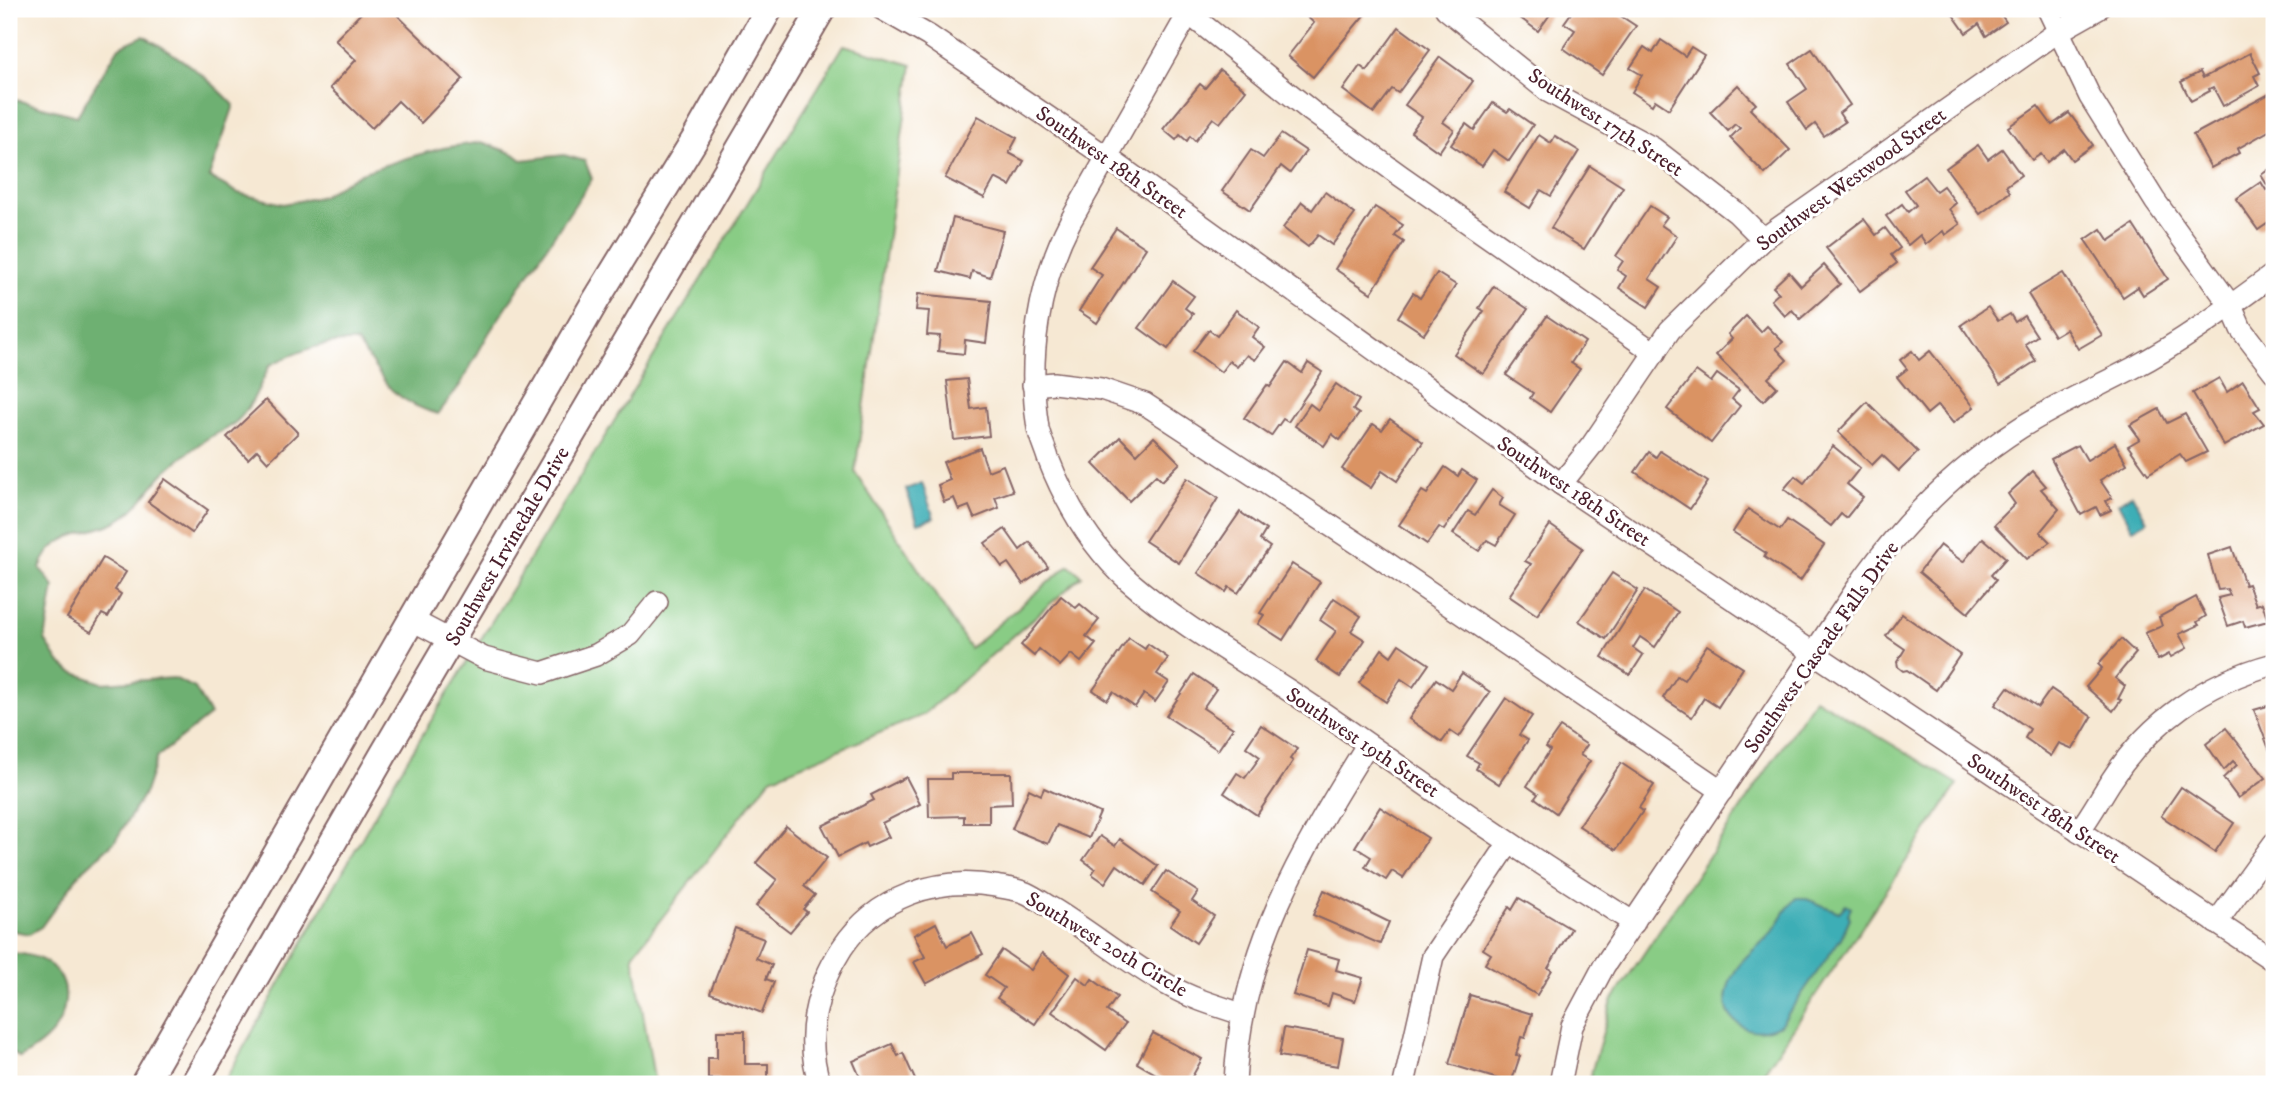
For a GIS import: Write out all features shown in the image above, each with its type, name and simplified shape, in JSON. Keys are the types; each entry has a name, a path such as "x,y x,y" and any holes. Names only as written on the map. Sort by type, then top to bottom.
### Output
{"main road":[{"path":"144,1084 596,300 695,139 769,9"},
{"name":"Southwest Irvinedale Drive","path":"194,1084 383,755 822,9"},
{"path":"195,994 233,1016"}],"street":[{"name":"Southwest 18th Street","path":"882,9 929,36 1108,158 1561,484 2274,961"},
{"name":"Southwest 17th Street","path":"1446,9 1549,92 1653,148 1737,213 1763,239"},
{"path":"2048,9 2090,97 2155,201 2231,306 2241,329 2274,372"},
{"name":"Southwest Westwood Street","path":"1561,484 1592,445 1670,330 1763,239 2059,31 2098,9"},
{"path":"1187,10 1311,111 1489,239 1655,353"},
{"name":"Southwest 19th Street","path":"1187,10 1108,158 1070,222 1047,275 1034,354 1033,385 1038,431 1055,475 1081,524 1100,552 1174,617 1316,708 1509,842 1633,923"},
{"name":"Southwest Cascade Falls Drive","path":"1560,1084 1572,1026 1604,966 1885,550 1911,520 1959,474 2019,429 2066,401 2135,367 2231,306 2274,274"},
{"path":"1033,385 1054,383 1101,389 1145,404 1371,552 1722,791"},
{"path":"412,620 484,657 542,673 596,655 631,635 657,602"},
{"path":"2079,831 2111,780 2153,728 2204,690 2246,671 2274,664"},
{"path":"1235,1084 1242,1014 1260,945 1304,849 1367,745"},
{"path":"1405,1084 1404,1077 1433,956 1509,842"},
{"path":"2216,923 2274,843"},
{"name":"Southwest 20th Circle","path":"820,1084 816,1074 812,1038 815,1008 829,969 847,941 869,918 893,902 926,887 962,882 1024,892 1076,923 1169,986 1242,1014"}],"green space":[{"path":"143,36 192,67 234,105 209,177 238,193 283,204 320,197 361,173 443,148 482,142 514,154 522,160 564,155 585,161 592,179 489,333 460,385 438,414 403,399 393,391 356,342 333,343 302,351 270,365 252,401 238,420 199,444 167,470 126,515 108,525 63,540 46,555 40,568 54,587 45,640 59,662 70,671 102,683 174,678 195,688 210,715 157,757 145,792 115,841 81,872 41,927 29,934 14,931 9,926 9,98 77,116 119,47"},
{"path":"844,45 912,65 855,472 970,648 1069,565 1082,576 923,715 771,778 633,955 655,1084 223,1084 390,788"},
{"path":"1815,698 1958,784 1756,1084 1588,1084 1612,1001"},
{"path":"9,953 23,954 46,962 55,969 65,988 62,1015 55,1029 39,1045 20,1058 9,1050"}],"water":[{"path":"922,483 934,518 918,523 906,489"},
{"path":"2132,494 2147,521 2133,529 2118,503"},
{"path":"1796,898 1804,898 1839,912 1846,905 1851,908 1848,914 1850,918 1841,938 1780,1025 1760,1031 1750,1030 1740,1025 1728,1012 1728,987 1735,971 1774,929"}],"building":[{"path":"365,9 391,9 463,79 421,123 398,101 372,128 330,88 356,60 335,40"},
{"path":"1312,9 1360,9 1365,14 1313,77 1288,56 1314,23 1306,16"},
{"path":"1508,9 1554,9 1538,31"},
{"path":"1574,9 1610,9 1636,26 1602,75 1563,48 1575,30 1564,23"},
{"path":"1949,9 1997,9 2006,22 1986,36 1979,24 1966,33"},
{"path":"1399,27 1430,50 1398,93 1392,89 1374,113 1343,90 1360,66 1367,71"},
{"path":"1661,40 1685,56 1691,47 1704,55 1669,109 1655,100 1652,105 1632,92 1642,75 1630,68 1644,47 1653,53"},
{"path":"1812,49 1850,105 1839,113 1845,122 1824,136 1815,124 1807,130 1788,102 1807,89 1790,64"},
{"path":"2250,53 2260,73 2254,76 2259,86 2223,106 2213,87 2191,101 2181,82 2200,72 2203,78"},
{"path":"1440,57 1473,81 1443,122 1454,130 1439,152 1411,132 1422,117 1405,105"},
{"path":"1220,70 1246,90 1220,123 1213,118 1195,141 1190,136 1187,141 1180,135 1176,140 1163,129 1200,84 1205,88"},
{"path":"1738,85 1756,104 1750,109 1790,150 1765,174 1730,138 1740,128 1735,124 1728,131 1710,112"},
{"path":"2269,94 2274,104 2274,128 2237,149 2239,153 2211,168 2193,135"},
{"path":"1493,103 1507,112 1510,109 1533,125 1509,161 1493,150 1482,166 1451,145 1466,124 1474,130"},
{"path":"2038,106 2052,125 2069,113 2093,145 2072,160 2064,149 2047,162 2041,154 2032,160 2008,127"},
{"path":"978,116 1017,138 1009,153 1024,161 1010,186 995,178 984,198 945,178"},
{"path":"1281,134 1306,151 1290,173 1281,166 1250,210 1222,191 1251,150 1263,158"},
{"path":"1539,135 1551,143 1555,136 1579,151 1551,196 1541,190 1530,208 1504,192"},
{"path":"1978,145 1988,159 2002,149 2021,175 2006,186 2010,192 1980,214 1946,168"},
{"path":"1590,166 1623,187 1584,249 1551,228"},
{"path":"2274,166 2274,219 2258,230 2236,199 2261,182 2266,190 2269,188 2261,175"},
{"path":"1924,176 1936,191 1943,186 1956,203 1949,209 1960,224 1945,235 1943,231 1926,244 1920,235 1908,245 1886,216 1902,204 1908,212 1916,205 1905,190"},
{"path":"1325,192 1355,214 1332,245 1318,235 1308,247 1283,228 1302,202 1312,210"},
{"path":"1650,206 1667,217 1661,225 1677,236 1649,279 1661,287 1648,307 1619,288 1626,276 1617,270 1623,261 1616,256"},
{"path":"1375,207 1403,225 1395,236 1404,242 1371,293 1335,269"},
{"path":"953,218 1003,231 990,277 972,271 970,279 938,271"},
{"path":"1864,219 1876,235 1885,228 1900,248 1891,255 1897,263 1860,291 1826,248"},
{"path":"2133,225 2168,279 2143,295 2138,287 2123,297 2085,240 2101,229 2109,241"},
{"path":"1116,228 1146,248 1097,323 1079,311 1102,275 1090,267"},
{"path":"1824,265 1840,284 1800,319 1792,310 1785,316 1771,300 1779,293 1773,287 1789,272 1801,286"},
{"path":"1437,273 1456,285 1424,334 1398,317 1413,293 1420,298"},
{"path":"2063,273 2102,335 2078,349 2066,329 2054,336 2028,294"},
{"path":"1173,281 1194,296 1185,308 1193,314 1168,349 1139,328"},
{"path":"1494,286 1528,309 1483,374 1454,354 1484,311 1479,308"},
{"path":"918,294 991,301 986,343 965,340 964,354 938,351 940,336 927,335 929,311 916,310"},
{"path":"1988,307 1998,321 2010,314 2015,322 2024,316 2037,336 2025,344 2036,361 2000,384 1961,325"},
{"path":"1236,310 1259,327 1252,337 1265,347 1255,360 1247,355 1237,367 1229,361 1221,372 1193,351 1209,330 1217,336"},
{"path":"1547,316 1585,342 1571,363 1580,369 1550,412 1530,398 1533,393 1506,375"},
{"path":"1746,316 1761,332 1767,326 1783,342 1776,348 1787,360 1768,378 1777,387 1763,401 1716,355 1732,339 1728,334"},
{"path":"1912,351 1919,360 1930,351 1974,407 1953,423 1938,405 1927,414 1897,377 1907,369 1900,360"},
{"path":"1287,362 1302,373 1308,363 1322,372 1288,422 1283,419 1271,436 1244,418"},
{"path":"1696,371 1711,382 1717,374 1739,390 1732,399 1740,406 1711,443 1667,409"},
{"path":"2219,378 2227,392 2243,381 2260,408 2254,411 2264,424 2224,446 2193,393"},
{"path":"967,379 971,409 986,407 989,436 954,440 947,381"},
{"path":"1336,384 1359,400 1353,410 1359,414 1340,440 1332,434 1324,446 1295,426 1310,404 1318,410"},
{"path":"266,400 298,433 268,462 257,450 248,459 227,437"},
{"path":"1867,402 1918,452 1899,471 1882,455 1872,465 1838,432"},
{"path":"2159,409 2167,423 2185,414 2207,452 2186,462 2180,454 2148,474 2128,446 2140,439 2130,425"},
{"path":"1390,419 1423,442 1397,481 1382,471 1371,488 1342,469 1373,424 1382,430"},
{"path":"1120,437 1137,454 1154,437 1180,463 1162,481 1156,475 1129,501 1093,464"},
{"path":"2115,443 2127,464 2100,480 2112,498 2106,501 2111,510 2100,515 2096,507 2081,515 2051,459 2078,445 2087,460"},
{"path":"1833,446 1860,468 1847,484 1863,497 1846,518 1841,514 1831,526 1784,489 1795,476 1804,483"},
{"path":"980,448 988,471 1003,465 1013,491 995,497 999,508 974,518 969,506 959,510 954,498 944,502 938,485 950,480 943,462"},
{"path":"1660,451 1708,482 1690,509 1635,472 1649,452 1656,457"},
{"path":"1445,467 1458,476 1462,470 1477,480 1444,530 1439,527 1427,544 1399,525 1422,491 1427,494"},
{"path":"2033,471 2046,486 2041,489 2059,509 2040,532 2050,542 2027,559 1994,525 2015,504 2008,494"},
{"path":"1187,478 1218,498 1179,563 1145,541"},
{"path":"165,479 208,510 192,533 148,502"},
{"path":"1492,490 1503,498 1499,505 1515,515 1496,545 1487,540 1479,551 1453,534 1468,511 1475,515"},
{"path":"1748,509 1780,530 1787,520 1824,545 1800,581 1764,557 1766,553 1733,532"},
{"path":"1240,512 1266,530 1260,540 1270,547 1238,593 1229,587 1226,592 1198,573"},
{"path":"1550,525 1583,548 1537,615 1509,596 1531,564 1525,561"},
{"path":"1005,529 1020,550 1030,542 1048,567 1023,584 1008,563 1002,567 985,543"},
{"path":"1983,538 2006,558 1991,575 1996,580 1968,613 1919,572 1940,545 1963,562"},
{"path":"2232,547 2245,585 2248,584 2256,605 2262,603 2268,621 2245,627 2243,621 2228,626 2218,598 2230,595 2227,589 2218,590 2208,555"},
{"path":"103,558 126,572 115,590 121,594 108,617 102,614 91,632 67,618"},
{"path":"1292,564 1320,582 1283,640 1258,624 1264,615 1260,613"},
{"path":"1612,573 1638,590 1606,639 1579,621"},
{"path":"1645,590 1678,612 1655,647 1640,637 1633,648 1643,655 1630,675 1602,657"},
{"path":"1061,596 1076,608 1080,604 1099,620 1086,636 1096,644 1081,662 1071,654 1060,666 1039,649 1034,656 1021,645"},
{"path":"2196,597 2206,616 2197,622 2199,625 2179,634 2187,648 2171,657 2169,654 2158,660 2145,633 2162,626 2159,617"},
{"path":"1334,598 1361,616 1351,631 1365,640 1340,677 1316,661 1336,631 1320,620"},
{"path":"1902,614 1960,655 1936,690 1898,667 1897,662 1905,649 1886,636"},
{"path":"1129,638 1145,649 1148,644 1168,658 1157,674 1169,682 1155,702 1144,694 1135,707 1113,692 1107,700 1093,690"},
{"path":"2121,639 2136,653 2115,678 2125,686 2118,699 2121,700 2113,711 2086,687 2102,668 2098,664"},
{"path":"1399,644 1429,664 1413,687 1401,679 1386,702 1359,683 1382,649 1391,656"},
{"path":"1707,645 1743,668 1718,707 1704,698 1692,717 1663,698 1677,676 1684,680"},
{"path":"1462,673 1490,692 1459,737 1450,731 1442,742 1409,719 1436,679 1451,689"},
{"path":"1194,674 1216,689 1203,708 1233,728 1218,750 1166,716"},
{"path":"2008,687 2038,707 2051,689 2092,717 2073,749 2059,743 2051,756 2025,738 2030,729 1995,705"},
{"path":"1506,698 1532,716 1519,735 1528,740 1499,784 1476,769 1479,763 1467,756"},
{"path":"2274,704 2274,762 2254,710"},
{"path":"1261,725 1297,749 1290,759 1293,761 1257,815 1224,793 1237,773 1245,778 1260,757 1246,747"},
{"path":"1560,727 1587,745 1580,755 1590,761 1556,813 1535,798 1538,794 1527,786 1550,750 1546,747"},
{"path":"2226,728 2266,778 2238,798 2223,778 2237,765 2233,761 2224,770 2206,744"},
{"path":"1621,763 1654,785 1639,808 1643,811 1616,850 1579,826"},
{"path":"951,773 1011,773 1012,804 989,805 989,823 964,823 964,816 929,817 928,779 951,779"},
{"path":"906,777 920,804 882,823 889,837 867,847 865,843 838,857 822,826 874,800 871,795"},
{"path":"2181,787 2234,823 2215,852 2161,816"},
{"path":"1044,788 1100,813 1089,838 1057,825 1048,844 1012,829 1029,789 1041,795"},
{"path":"1380,807 1428,838 1403,878 1392,871 1386,880 1365,867 1371,857 1355,847"},
{"path":"786,826 827,858 804,886 815,895 803,909 807,912 790,932 756,906 777,880 756,863"},
{"path":"1100,836 1115,846 1120,839 1158,866 1145,885 1117,865 1105,883 1092,874 1095,869 1083,860"},
{"path":"1166,871 1198,892 1192,901 1214,916 1196,943 1170,925 1180,911 1152,892"},
{"path":"1324,890 1389,922 1380,944 1313,915"},
{"path":"1519,898 1571,929 1548,968 1552,970 1537,995 1485,964 1491,954 1483,949 1509,907 1512,910"},
{"path":"936,923 947,946 972,933 983,954 926,984 914,962 925,957 914,935"},
{"path":"735,928 764,939 756,958 772,965 766,979 774,982 762,1013 710,993"},
{"path":"1002,950 1031,970 1042,953 1069,974 1035,1024 997,998 1004,988 985,975"},
{"path":"1307,950 1339,959 1336,970 1363,978 1355,1001 1332,993 1328,1006 1293,995"},
{"path":"1077,977 1088,985 1092,979 1117,997 1107,1011 1125,1024 1106,1050 1052,1012"},
{"path":"1470,995 1532,1014 1525,1038 1521,1037 1516,1055 1520,1056 1511,1083 1449,1064"},
{"path":"1284,1028 1343,1038 1338,1066 1279,1056"},
{"path":"717,1031 745,1031 745,1064 768,1064 768,1084 719,1084 719,1079 708,1079 708,1058 717,1058"},
{"path":"1153,1033 1202,1059 1188,1084 1159,1084 1163,1078 1137,1063"},
{"path":"892,1044 898,1056 903,1053 917,1084 863,1084 853,1061"}]}
